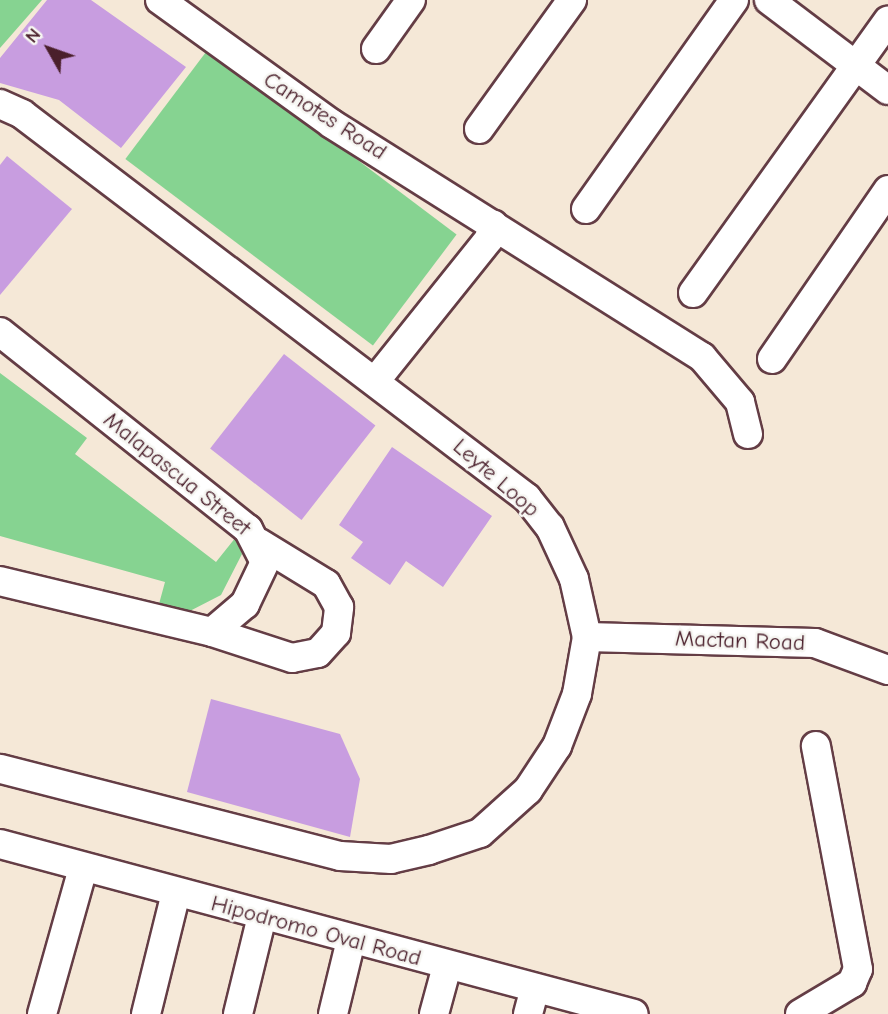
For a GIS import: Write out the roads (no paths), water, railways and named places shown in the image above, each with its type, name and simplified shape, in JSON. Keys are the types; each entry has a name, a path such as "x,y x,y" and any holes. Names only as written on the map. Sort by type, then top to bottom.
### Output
{"street":[{"path":"376,49 411,0"},
{"path":"479,129 572,0"},
{"path":"586,209 734,0"},
{"path":"769,0 888,90"},
{"name":"Camotes Road","path":"174,4 332,124 702,357 733,390 748,434"},
{"path":"693,293 888,21"},
{"name":"Leyte Loop","path":"0,104 22,114 376,380 527,498 550,527 574,579 587,637 577,694 557,746 528,790 480,834 391,859 340,856 0,769"},
{"path":"772,359 888,190"},
{"path":"376,380 489,239 493,225"},
{"name":"Malapascua Street","path":"0,332 259,543 265,562 260,581 232,620 212,632"},
{"path":"0,580 212,632 292,658 318,653 336,634 339,607 326,584 259,543"},
{"name":"Mactan Road","path":"587,637 815,643 888,670"},
{"path":"800,1014 852,983 858,969 816,746"},
{"name":"Hipodromo Oval Road","path":"0,844 447,966 532,1001 630,1014"},
{"path":"42,1014 83,868"},
{"path":"146,1014 176,893"},
{"path":"238,1014 262,916"},
{"path":"333,1014 351,940"},
{"path":"434,1014 447,966"}]}
